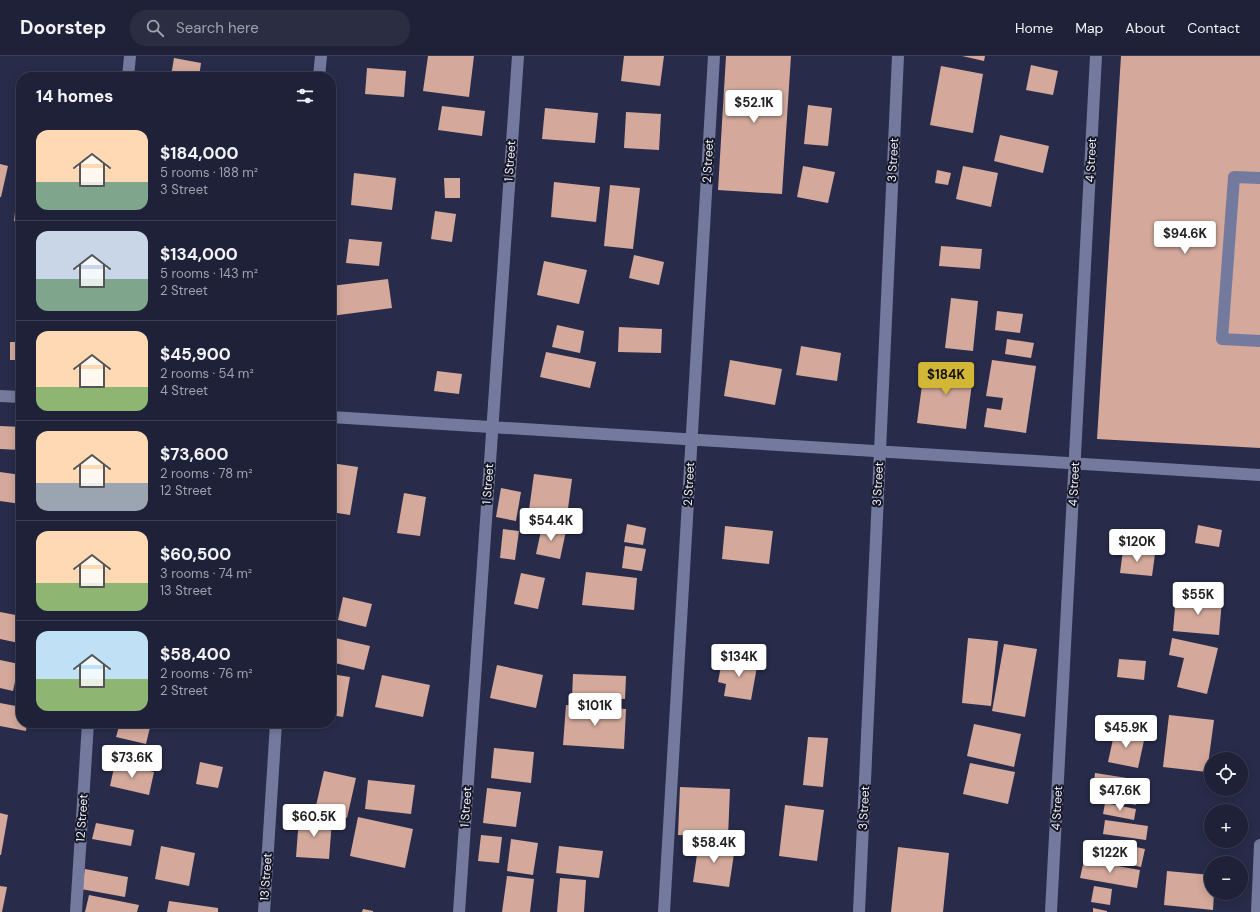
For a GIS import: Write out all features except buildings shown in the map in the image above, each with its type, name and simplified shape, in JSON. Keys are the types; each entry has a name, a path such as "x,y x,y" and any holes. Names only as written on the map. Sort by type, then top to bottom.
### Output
{"street":[{"path":"128,72 130,56"},
{"path":"319,72 321,56"},
{"name":"1 Street","path":"459,912 518,56"},
{"name":"2 Street","path":"664,912 714,56"},
{"name":"3 Street","path":"859,912 898,56"},
{"name":"4 Street","path":"1051,912 1096,56"},
{"path":"1260,178 1234,177 1222,339 1260,341"},
{"path":"0,396 16,397"},
{"path":"336,416 1260,475"},
{"name":"12 Street","path":"76,912 88,728"},
{"name":"13 Street","path":"264,912 276,728"},
{"path":"1257,912 1260,845"}]}
